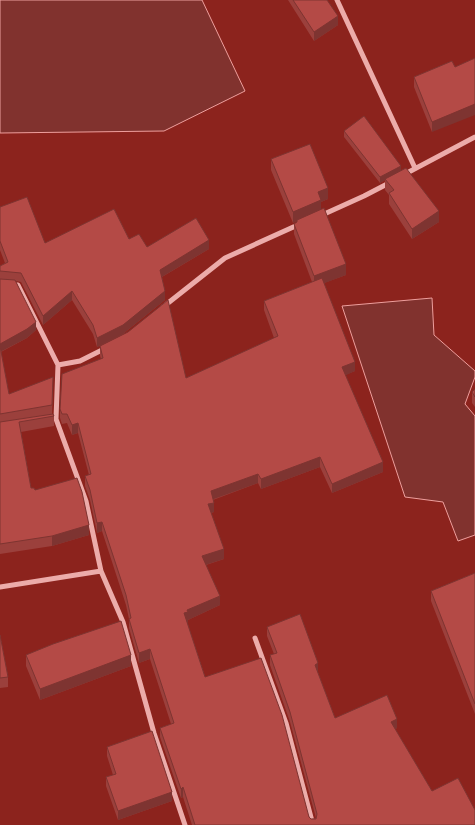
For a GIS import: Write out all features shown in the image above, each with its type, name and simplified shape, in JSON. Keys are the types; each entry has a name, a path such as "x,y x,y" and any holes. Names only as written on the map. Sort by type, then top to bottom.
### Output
{"street":[{"path":"337,0 415,168"},
{"path":"312,219 364,196 475,137"},
{"path":"156,313 225,258 303,223"},
{"path":"0,284 18,285 58,365 56,419 86,501 101,571 123,622 154,733 185,825"},
{"path":"58,365 80,361 110,346"},
{"path":"47,421 56,419"},
{"path":"0,587 101,571"},
{"path":"255,638 286,723 313,825"}],"shaded area":[{"path":"0,0 202,0 245,91 164,131 0,133"},
{"path":"432,298 434,335 475,371 475,377 465,404 475,416 475,535 458,541 443,502 405,497 342,306"}],"building":[{"path":"293,0 327,0 338,16 314,32"},
{"path":"475,58 475,104 432,122 414,77 452,61 455,67"},
{"path":"364,116 401,166 380,177 344,131"},
{"path":"310,144 328,188 318,192 321,200 293,212 271,159"},
{"path":"406,168 439,211 412,229 389,193 394,190 385,179"},
{"path":"27,197 45,243 114,209 129,239 139,234 147,247 196,218 209,240 160,270 165,291 123,325 97,338 93,325 72,291 43,316 21,273 0,271 0,266 8,262 0,241 0,207"},
{"path":"324,208 346,264 314,276 294,224 297,220"},
{"path":"322,278 355,362 342,367 383,462 332,484 320,457 261,479 258,474 211,491 214,503 208,504 224,549 202,556 220,596 184,613 205,677 261,658 282,715 311,819 316,819 317,814 290,712 270,655 277,653 267,627 300,614 318,663 315,665 335,718 387,695 397,719 391,722 432,791 458,778 475,810 475,825 195,825 183,787 181,789 160,728 174,723 150,649 139,653 129,619 131,618 126,595 102,522 97,523 85,476 91,474 78,423 72,425 67,414 62,414 60,409 62,374 103,358 100,346 128,332 168,300 186,378 278,336 264,301"},
{"path":"0,279 15,280 36,322 0,344"},
{"path":"0,346 9,394 53,377 52,405 0,414"},
{"path":"53,414 54,416 19,422 31,488 35,490 77,478 89,525 52,536 0,544 0,422"},
{"path":"475,573 475,704 431,591"},
{"path":"121,621 131,655 40,689 26,655"},
{"path":"0,635 8,677 0,678"},
{"path":"152,731 172,792 118,811 106,777 116,774 107,747"}]}
